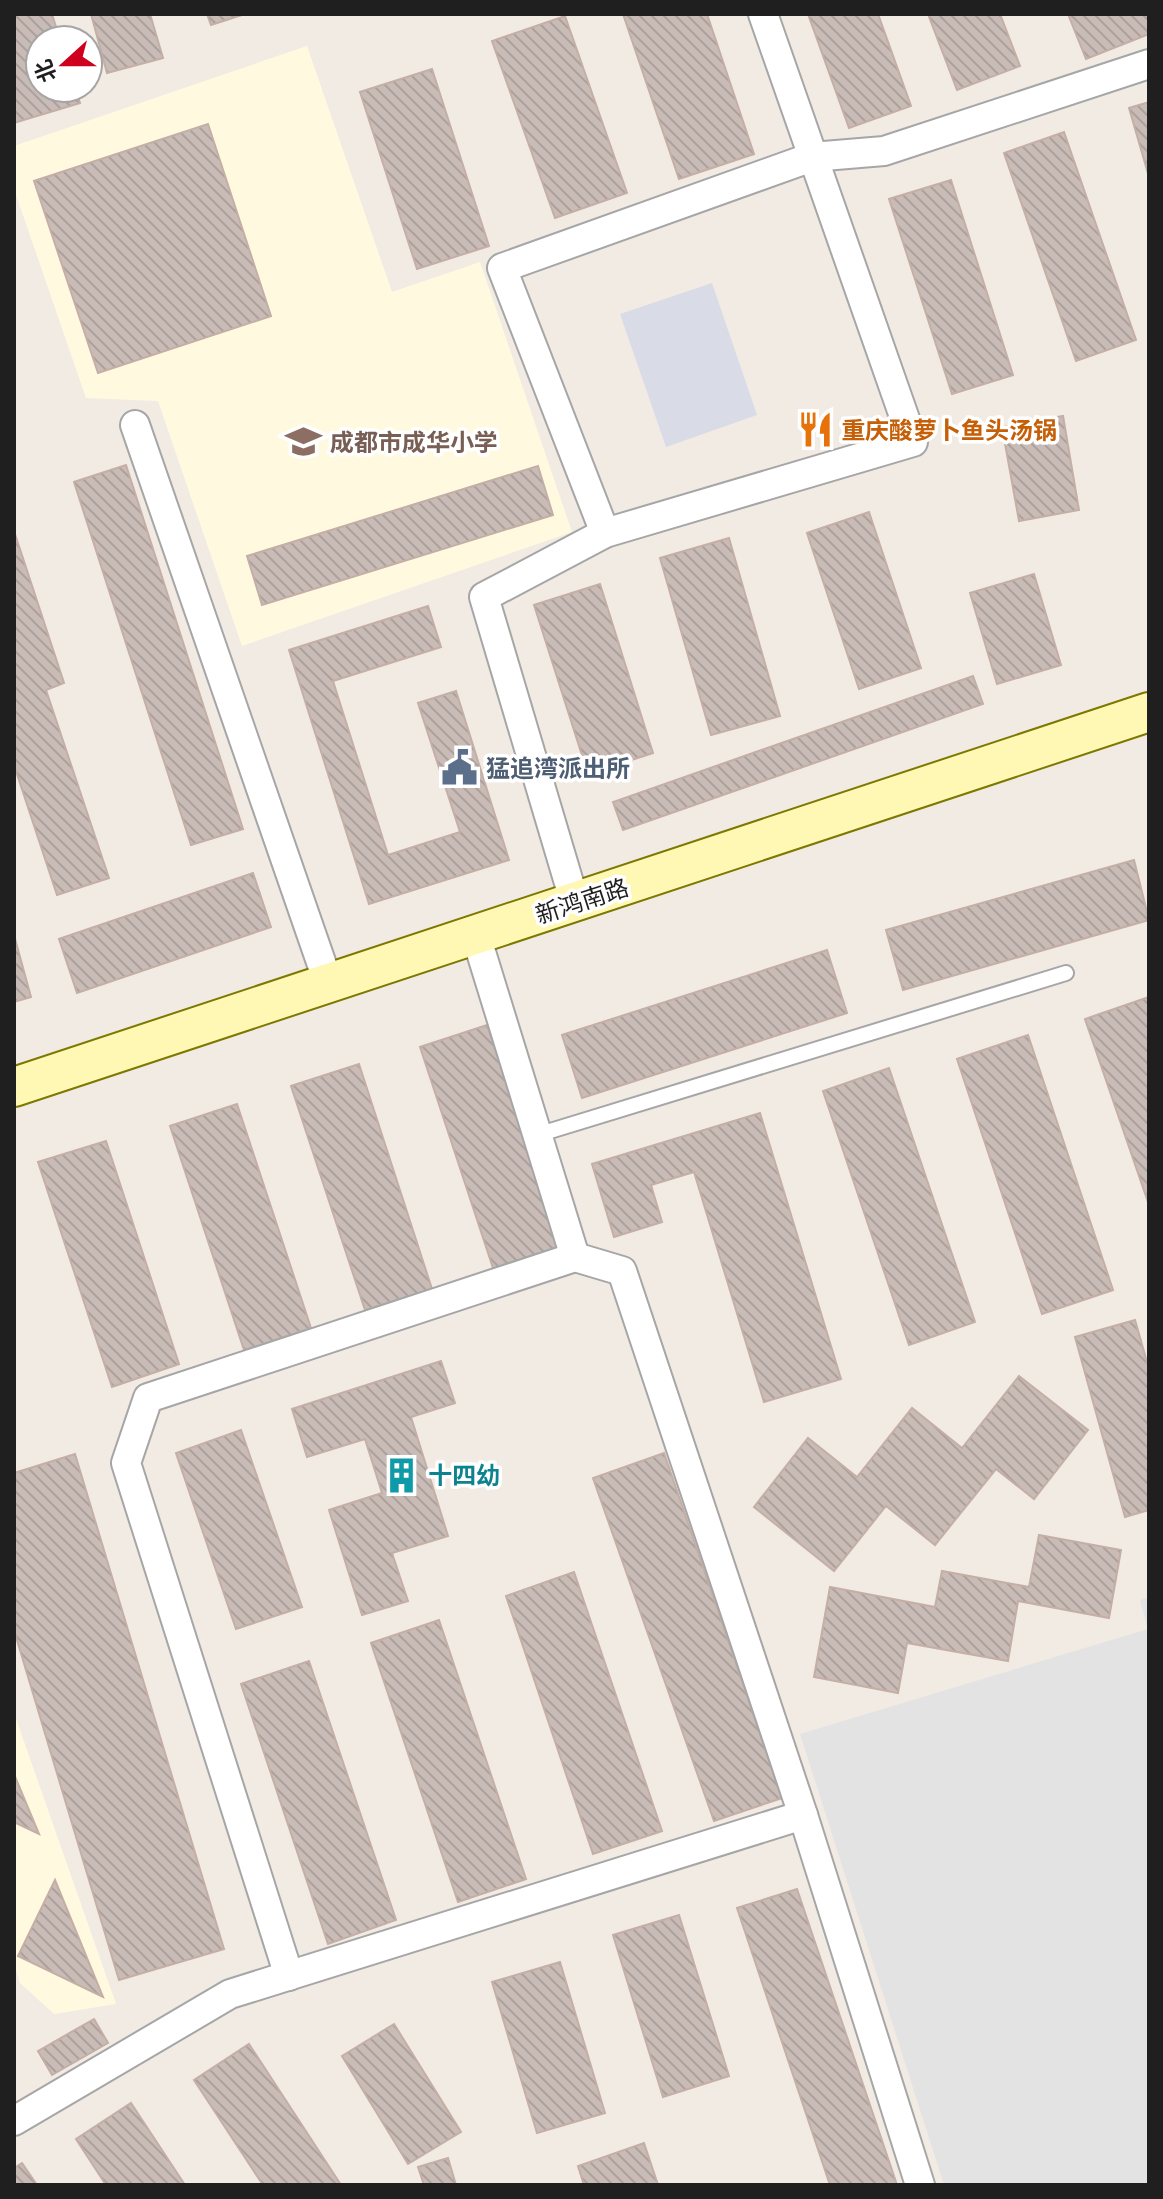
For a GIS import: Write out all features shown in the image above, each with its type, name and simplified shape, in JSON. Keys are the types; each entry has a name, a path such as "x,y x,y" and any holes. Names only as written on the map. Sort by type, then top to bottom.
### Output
{"street":[{"path":"575,903 484,597 605,533 913,442 763,14"},
{"path":"605,533 502,268 812,157 884,151 1149,64"},
{"path":"135,425 329,985"},
{"name":"新鸿南路","path":"14,1087 1149,712"},
{"path":"476,936 575,1257"},
{"path":"289,1976 126,1463 148,1398 575,1257 622,1271 803,1815 920,2185"},
{"path":"14,2121 230,1994 803,1815"}],"lane":[{"path":"537,1135 1066,973"}],"shaded area":[{"path":"307,46 392,292 480,262 572,532 242,646 158,401 86,398 14,189 14,146"},
{"path":"712,283 757,415 666,447 620,314"},
{"path":"1149,1597 1149,2185 944,2185 800,1734 1148,1629 1140,1600"},
{"path":"14,1713 116,2004 54,2014 20,1983 14,1964"}],"building":[{"path":"14,14 52,14 55,24 24,24 24,104 77,104 14,123"},
{"path":"91,14 150,14 163,58 107,73 104,24 94,24"},
{"path":"207,14 245,14 211,25"},
{"path":"623,14 707,14 754,154 679,179"},
{"path":"808,14 878,14 911,106 849,128"},
{"path":"928,14 1000,14 1020,66 957,90"},
{"path":"1068,14 1149,14 1149,34 1086,59"},
{"path":"565,16 627,193 555,218 492,41"},
{"path":"432,69 489,246 417,269 360,92"},
{"path":"1149,102 1149,177 1129,108"},
{"path":"208,124 271,316 98,373 34,181"},
{"path":"1064,132 1136,340 1076,361 1004,153"},
{"path":"951,180 1013,375 952,394 889,199"},
{"path":"1063,416 1079,510 1019,521 1002,427"},
{"path":"126,465 243,829 191,845 74,482"},
{"path":"538,466 553,515 262,605 247,556"},
{"path":"869,512 921,668 859,689 807,533"},
{"path":"14,531 64,683 46,690 109,878 57,895 14,765"},
{"path":"729,538 780,716 711,735 660,558"},
{"path":"1034,574 1061,665 997,684 970,593"},
{"path":"600,584 653,753 588,774 534,605"},
{"name":"猛追湾派出所","path":"428,606 441,647 333,681 388,855 460,832 418,703 456,691 509,860 369,904 289,650"},
{"path":"973,676 983,704 623,830 613,802"},
{"path":"1134,860 1149,920 903,990 886,930"},
{"path":"253,873 271,927 77,993 59,939"},
{"path":"14,935 31,997 14,1002"},
{"path":"827,950 847,1013 582,1098 562,1035"},
{"path":"1149,997 1149,1205 1085,1019"},
{"path":"487,1025 561,1249 494,1271 420,1047"},
{"path":"1028,1035 1113,1290 1042,1314 957,1059"},
{"path":"359,1064 432,1289 365,1310 291,1086"},
{"path":"889,1068 975,1322 909,1345 823,1091"},
{"path":"237,1104 311,1328 244,1350 170,1126"},
{"path":"760,1113 841,1379 764,1402 694,1172 651,1185 662,1222 614,1237 592,1164"},
{"path":"106,1141 179,1364 112,1387 38,1162"},
{"path":"1135,1320 1149,1369 1149,1510 1125,1517 1075,1337"},
{"name":"十四幼","path":"441,1361 455,1403 411,1417 448,1536 392,1553 408,1601 362,1615 329,1510 382,1493 365,1439 307,1457 292,1409"},
{"path":"1019,1376 1088,1430 1034,1499 996,1469 935,1545 886,1506 834,1571 754,1507 808,1438 857,1477 912,1408 962,1448"},
{"path":"241,1430 302,1607 236,1629 176,1453"},
{"path":"664,1453 782,1798 714,1821 593,1478"},
{"path":"75,1454 224,1949 119,1980 14,1630 14,1473"},
{"path":"1039,1535 1121,1550 1109,1618 1018,1601 1008,1661 907,1643 898,1693 814,1677 830,1587 935,1607 942,1571 1029,1587"},
{"path":"574,1572 662,1831 593,1854 506,1596"},
{"path":"439,1620 526,1879 458,1902 371,1643"},
{"path":"309,1661 396,1920 328,1944 241,1684"},
{"path":"14,1774 39,1834 14,1822"},
{"path":"55,1880 103,1997 18,1956"},
{"path":"797,1889 897,2185 830,2185 737,1908"},
{"path":"679,1915 729,2076 663,2097 613,1935"},
{"path":"560,1962 605,2113 537,2133 492,1982"},
{"path":"94,2019 108,2043 52,2075 38,2051"},
{"path":"394,2024 461,2132 408,2164 342,2056"},
{"path":"249,2044 341,2185 263,2185 194,2080"},
{"path":"131,2103 185,2185 106,2185 76,2139"},
{"path":"644,2143 658,2185 584,2185 578,2166"},
{"path":"448,2158 456,2185 424,2185 418,2167"},
{"path":"22,2163 37,2185 14,2185 14,2168"}],"place":[{"name":"重庆酸萝卜鱼头汤锅","path":"815,430"},
{"name":"成都市成华小学","path":"304,442"},
{"name":"猛追湾派出所","path":"460,768"},
{"name":"十四幼","path":"402,1475"}]}
